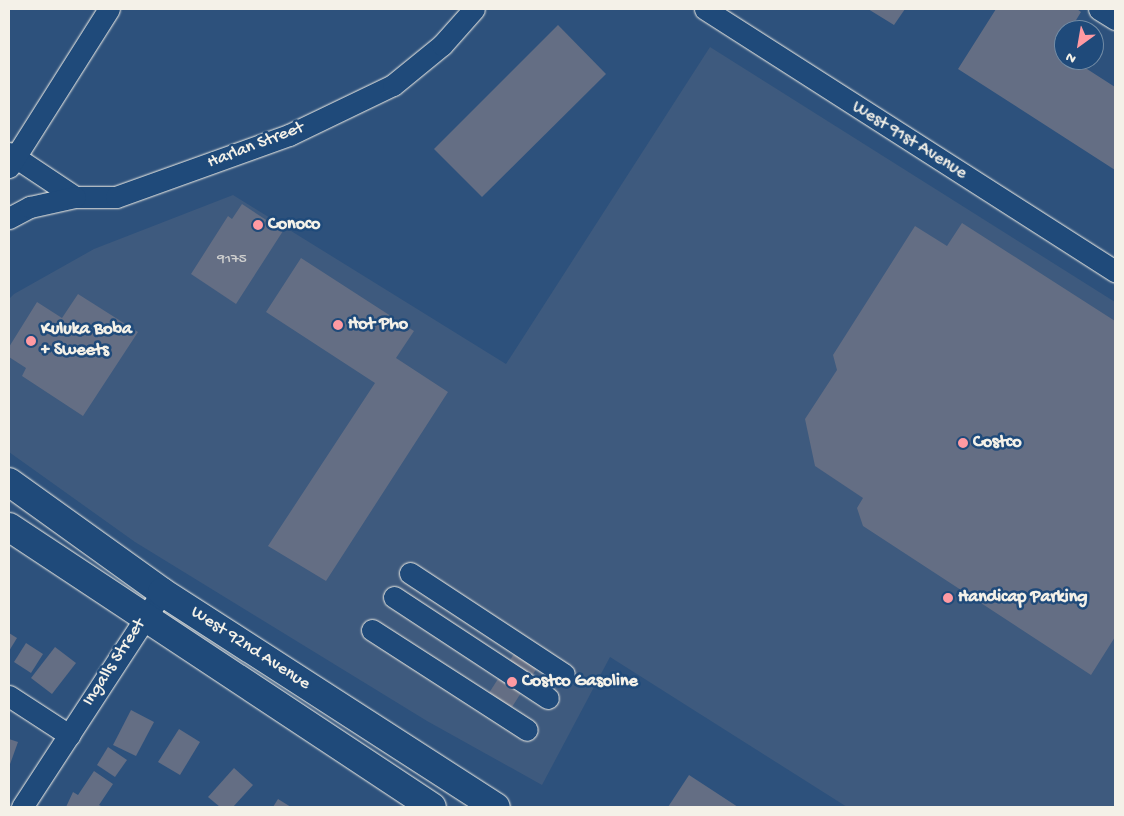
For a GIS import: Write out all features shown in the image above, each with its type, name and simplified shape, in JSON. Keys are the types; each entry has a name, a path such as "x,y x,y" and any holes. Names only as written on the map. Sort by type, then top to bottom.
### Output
{"main road":[{"name":"West 92nd Avenue","path":"9,482 162,592 496,807"},
{"name":"West 92nd Avenue","path":"9,527 144,619 432,807"}],"street":[{"path":"74,197 11,159 109,9"},
{"name":"Harlan Street","path":"9,218 30,207 74,197 116,197 289,135 337,114 393,85 442,45 474,9"},
{"name":"West 91st Avenue","path":"705,9 1115,271"},
{"path":"1099,9 1115,19"},
{"name":"Ingalls Street","path":"22,807 162,592"},
{"path":"391,602 545,702"},
{"path":"391,602 545,702"},
{"path":"391,602 545,702"},
{"path":"9,696 69,735"}],"shaded area":[{"path":"710,47 1115,302 1115,807 847,807 610,657 542,785 427,721 135,542 9,452 9,299 14,294 94,249 233,195 506,364"}],"building":[{"path":"868,9 905,9 894,25"},
{"path":"996,9 1077,9 1081,12 1076,20 1054,20 1054,70 1089,70 1115,87 1115,170 958,69"},
{"path":"558,25 606,74 482,197 434,149"},
{"name":"Conoco","path":"242,204 283,231 236,304 191,274 228,216 232,219"},
{"name":"Costco","path":"962,223 1115,321 1115,637 1091,675 863,526 857,508 863,498 815,466 805,419 837,370 833,355 915,226 947,246"},
{"path":"301,258 414,331 396,358 448,392 326,581 268,546 375,383 266,312"},
{"path":"78,294 138,332 83,416 22,376 26,368 9,357 9,347 37,302 62,318"},
{"path":"9,633 17,638 9,651"},
{"path":"26,643 43,654 31,673 14,662"},
{"name":"Costco Gasoline","path":"521,643 544,657 503,721 480,707"},
{"path":"55,647 76,663 52,694 31,678"},
{"path":"131,710 154,722 136,756 113,745"},
{"path":"179,729 200,742 180,775 158,762"},
{"path":"9,739 18,742 9,767"},
{"path":"108,747 127,760 115,777 97,765"},
{"path":"234,768 253,785 233,807 220,807 208,797"},
{"path":"94,771 113,784 99,805 103,807 66,807 73,792 78,795"},
{"path":"689,775 738,807 668,807"},
{"path":"278,799 291,807 273,807"}],"place":[{"name":"Conoco","path":"258,225"},
{"name":"Hot Pho","path":"338,325"},
{"name":"Kuluka Boba + Sweets","path":"31,341"},
{"name":"Costco","path":"963,443"},
{"name":"Handicap Parking","path":"948,598"},
{"name":"Costco Gasoline","path":"512,682"}]}
